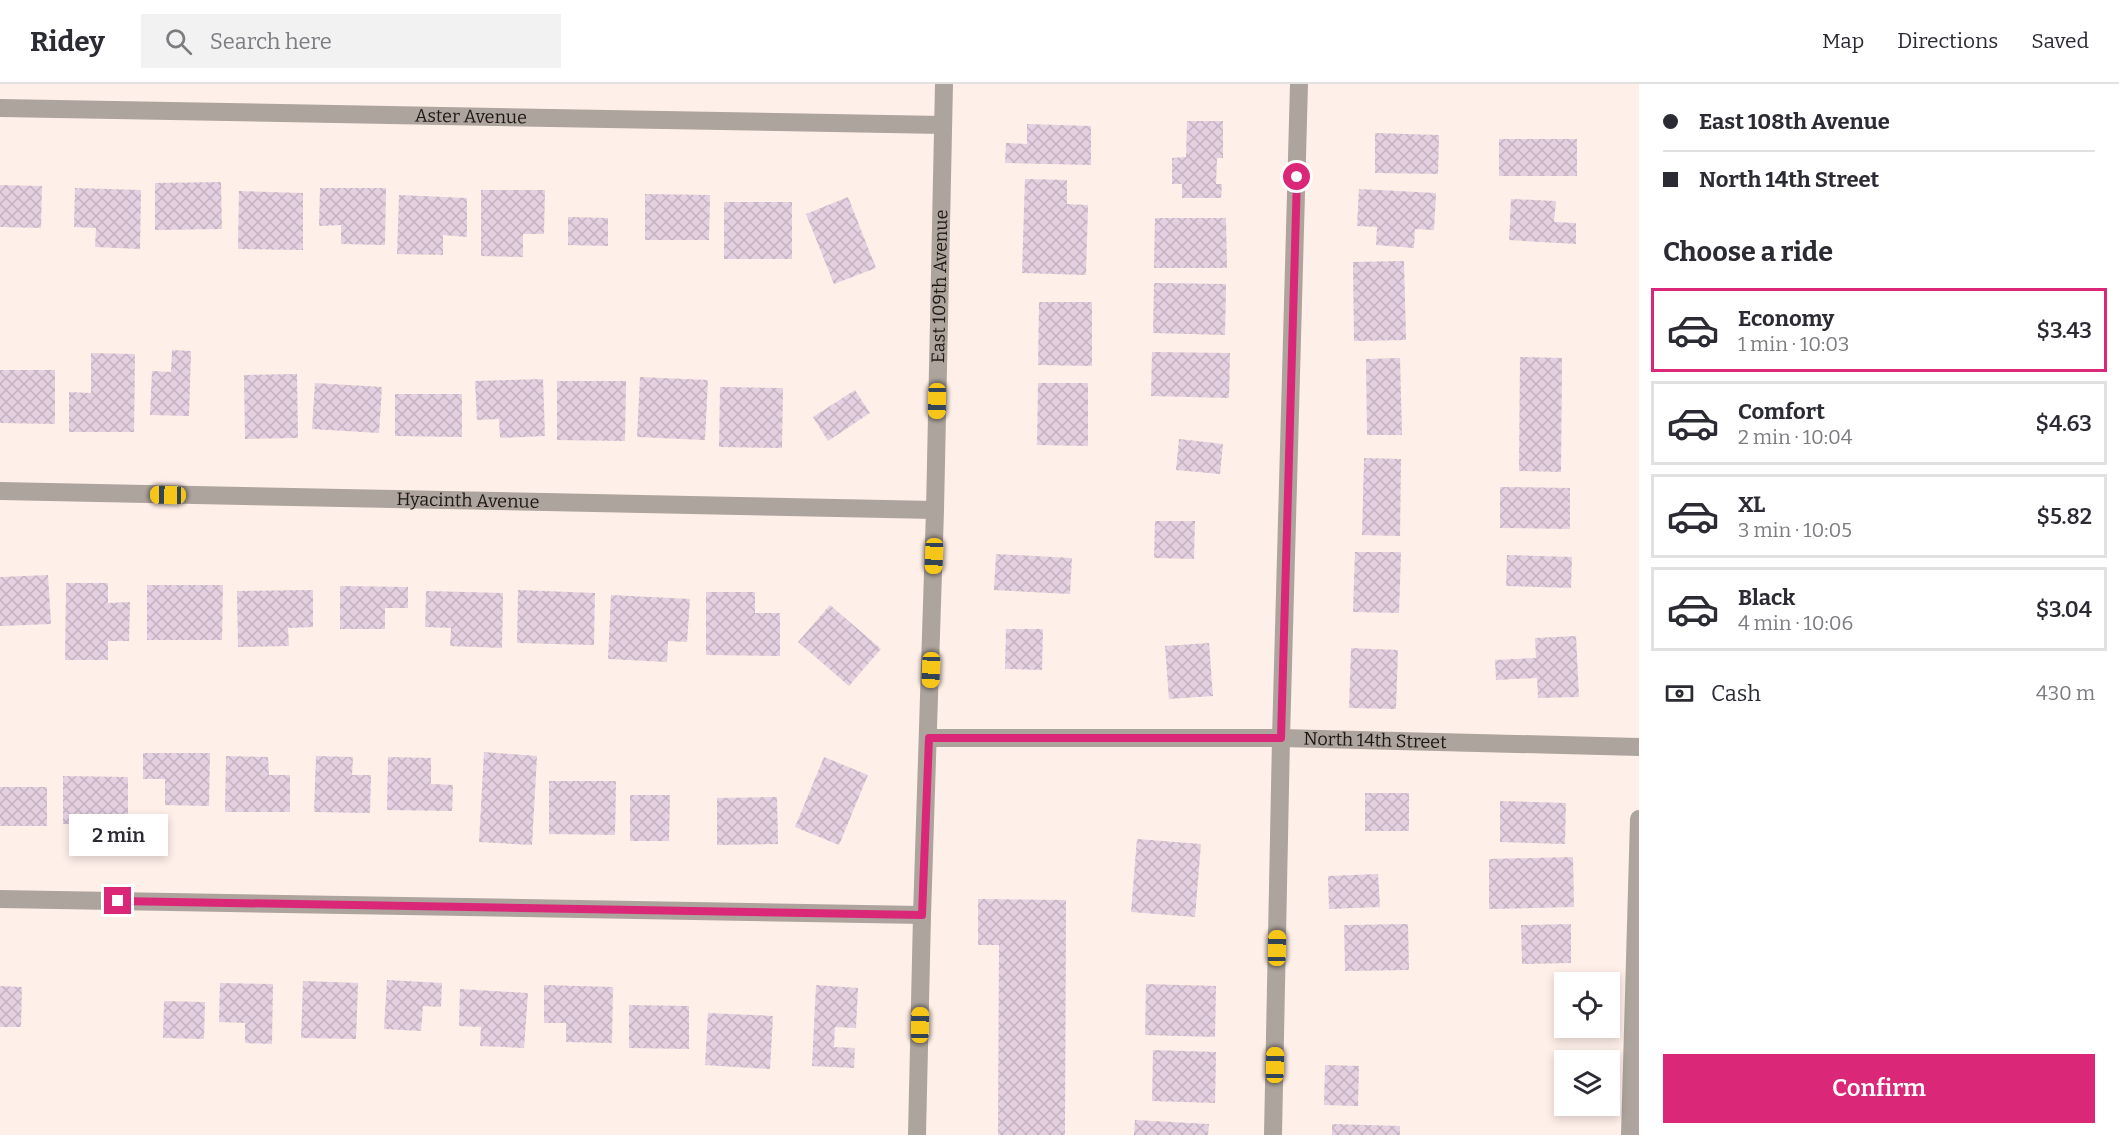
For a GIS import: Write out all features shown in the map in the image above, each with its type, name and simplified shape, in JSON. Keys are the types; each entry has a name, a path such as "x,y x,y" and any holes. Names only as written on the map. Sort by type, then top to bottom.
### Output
{"street":[{"name":"East 109th Avenue","path":"917,1135 935,510 944,84"},
{"path":"1273,1135 1281,738 1299,84"},
{"name":"Aster Avenue","path":"0,108 943,125"},
{"name":"Hyacinth Avenue","path":"0,491 935,510"},
{"name":"North 14th Street","path":"929,738 1281,738 1639,747"},
{"path":"1630,1135 1639,819"},
{"path":"0,899 922,915"}],"building":[{"path":"1187,121 1223,121 1223,158 1217,158 1216,184 1222,184 1221,198 1182,198 1182,184 1172,184 1172,158 1186,157"},
{"path":"1027,124 1091,126 1091,165 1005,163 1006,143 1027,144"},
{"path":"1375,133 1439,135 1438,174 1375,173"},
{"path":"1499,139 1577,139 1577,176 1499,176"},
{"path":"1025,179 1067,180 1067,204 1088,205 1086,275 1022,273"},
{"path":"221,182 222,229 155,230 155,183"},
{"path":"0,185 42,186 41,228 0,227"},
{"path":"75,188 141,190 140,249 95,247 96,228 74,227"},
{"path":"320,188 386,188 385,245 341,244 341,225 319,226"},
{"path":"1359,189 1436,193 1434,230 1415,229 1414,248 1376,245 1377,227 1357,226"},
{"path":"481,190 545,190 544,234 523,234 523,257 481,256"},
{"path":"239,191 303,193 303,250 238,249"},
{"path":"645,194 710,195 709,240 645,240"},
{"path":"399,195 467,198 467,237 443,235 443,255 397,254"},
{"path":"848,197 876,268 834,284 806,214"},
{"path":"1511,199 1556,201 1554,222 1576,223 1576,244 1509,240"},
{"path":"724,202 792,202 792,259 724,259"},
{"path":"568,217 608,218 608,246 568,245"},
{"path":"1155,218 1226,218 1227,268 1154,268"},
{"path":"1404,261 1406,340 1354,341 1353,262"},
{"path":"1154,283 1226,284 1225,335 1153,333"},
{"path":"1039,302 1092,302 1092,366 1038,365"},
{"path":"172,350 191,351 189,416 150,415 152,371 171,372"},
{"path":"1152,352 1230,353 1229,398 1151,396"},
{"path":"91,353 135,354 134,432 69,432 69,392 91,393"},
{"path":"1520,357 1562,358 1561,472 1519,471"},
{"path":"1400,358 1402,435 1367,435 1366,359"},
{"path":"0,370 55,370 55,424 0,423"},
{"path":"297,374 298,438 245,439 244,375"},
{"path":"640,377 708,380 705,440 637,437"},
{"path":"543,379 545,436 500,438 499,419 477,420 475,381"},
{"path":"557,381 626,381 625,441 557,440"},
{"path":"315,383 382,387 379,433 312,429"},
{"path":"1038,383 1088,383 1088,446 1037,445"},
{"path":"720,387 783,388 782,448 719,447"},
{"path":"855,390 870,413 828,441 813,417"},
{"path":"395,394 462,394 462,437 395,436"},
{"path":"1179,439 1223,444 1220,474 1176,470"},
{"path":"1364,458 1401,459 1400,536 1362,535"},
{"path":"1500,487 1570,488 1570,529 1500,528"},
{"path":"1155,521 1195,521 1194,559 1154,558"},
{"path":"1355,552 1401,552 1399,613 1353,612"},
{"path":"996,554 1072,558 1070,594 994,590"},
{"path":"1507,555 1572,557 1571,588 1506,586"},
{"path":"48,575 51,624 0,626 0,577"},
{"path":"66,583 108,583 108,603 130,602 129,641 108,641 108,660 65,660"},
{"path":"147,585 223,585 222,640 147,640"},
{"path":"340,586 408,587 408,608 385,608 385,629 340,629"},
{"path":"313,590 313,627 288,628 289,646 238,647 237,591"},
{"path":"518,590 595,593 594,645 517,643"},
{"path":"426,591 503,593 502,648 450,646 451,628 425,627"},
{"path":"706,592 755,592 755,613 780,613 780,656 706,655"},
{"path":"611,595 690,599 687,642 668,641 667,662 608,659"},
{"path":"830,605 881,649 849,686 798,642"},
{"path":"1006,629 1043,629 1042,670 1005,669"},
{"path":"1576,636 1579,697 1538,698 1537,678 1496,680 1495,660 1536,658 1535,638"},
{"path":"1209,643 1213,696 1169,699 1165,646"},
{"path":"1351,648 1398,650 1396,709 1349,708"},
{"path":"484,752 537,756 532,845 479,842"},
{"path":"143,753 210,753 209,806 165,805 165,779 143,779"},
{"path":"226,756 268,757 269,775 290,775 290,812 225,812"},
{"path":"316,756 353,757 352,775 371,775 370,813 314,812"},
{"path":"388,757 431,758 431,784 453,785 452,811 387,810"},
{"path":"824,757 868,775 839,845 795,827"},
{"path":"63,776 128,777 128,824 63,824"},
{"path":"549,781 616,781 615,835 549,834"},
{"path":"0,787 47,787 47,826 0,826"},
{"path":"1365,793 1409,793 1409,831 1365,831"},
{"path":"630,795 670,795 669,841 630,841"},
{"path":"777,797 778,844 717,845 717,798"},
{"path":"1500,801 1566,803 1565,844 1500,842"},
{"path":"1137,839 1201,844 1195,917 1131,912"},
{"path":"1573,857 1574,907 1489,909 1489,859"},
{"path":"1378,874 1380,907 1329,909 1328,876"},
{"path":"978,899 1066,900 1065,1135 998,1135 999,945 978,945"},
{"path":"1408,924 1409,970 1345,971 1344,925"},
{"path":"1571,924 1571,963 1522,964 1521,925"},
{"path":"387,980 442,983 441,1007 423,1006 421,1031 384,1029"},
{"path":"303,981 358,983 356,1039 301,1038"},
{"path":"220,983 273,984 272,1044 245,1043 245,1023 219,1022"},
{"path":"1146,984 1216,986 1215,1037 1145,1035"},
{"path":"544,985 613,987 612,1043 566,1042 566,1023 544,1023"},
{"path":"816,985 858,988 856,1028 835,1027 834,1047 855,1048 854,1068 812,1066"},
{"path":"0,986 22,987 21,1027 0,1027"},
{"path":"460,989 528,993 524,1048 480,1046 481,1027 459,1026"},
{"path":"164,1001 205,1002 204,1039 163,1038"},
{"path":"629,1005 689,1006 689,1049 629,1048"},
{"path":"708,1013 773,1016 770,1069 705,1065"},
{"path":"1153,1050 1216,1052 1215,1103 1152,1101"},
{"path":"1325,1065 1359,1066 1358,1106 1324,1105"},
{"path":"1135,1120 1209,1124 1208,1135 1134,1135"},
{"path":"1332,1124 1400,1126 1400,1135 1332,1135"}],"route":[{"path":"118,901 922,915 929,738 1281,738 1297,177"}]}
